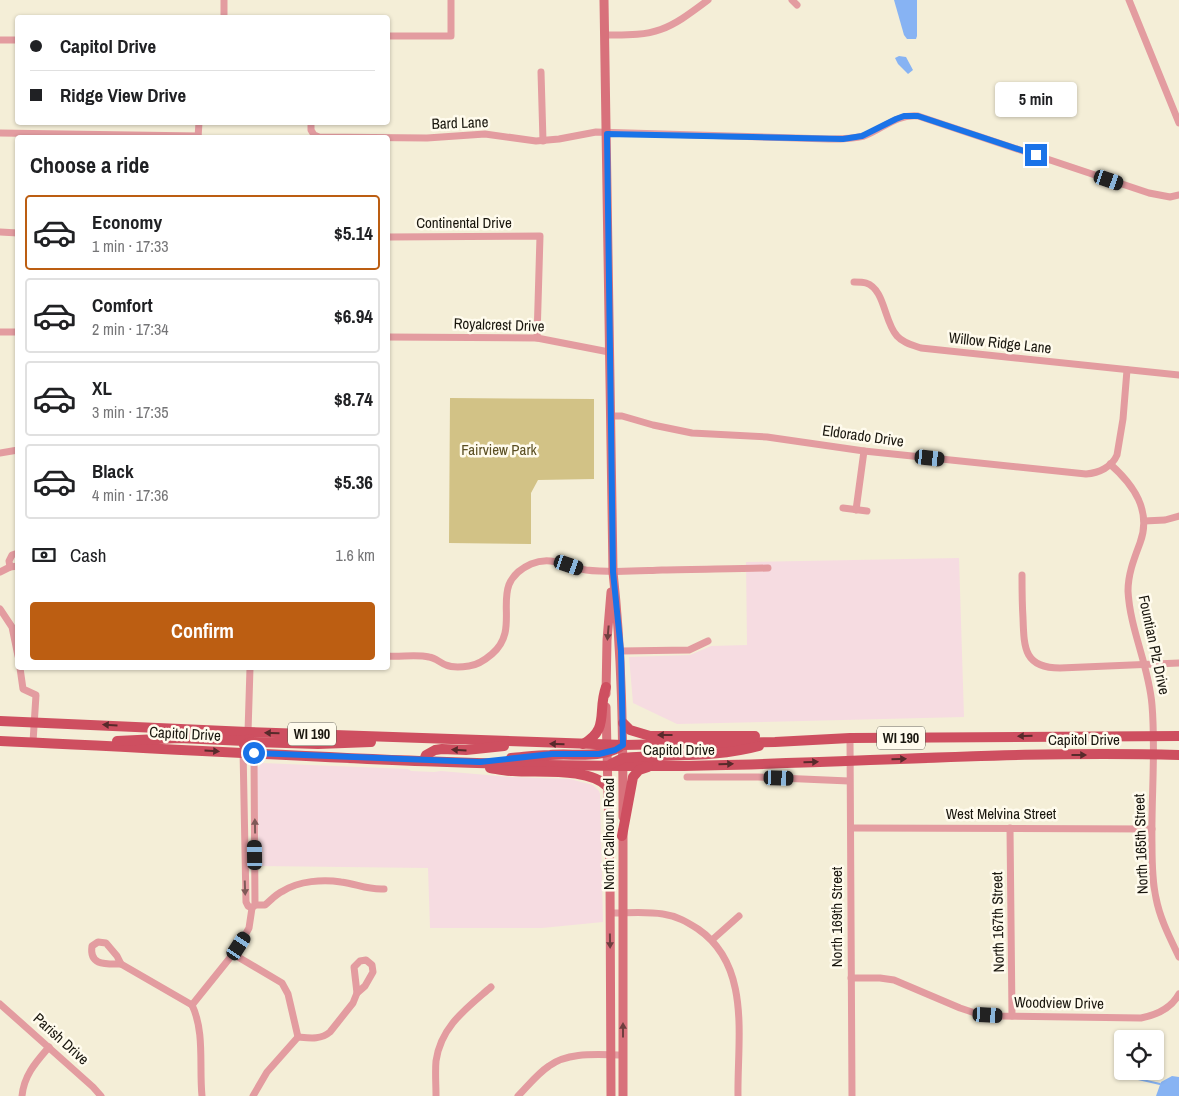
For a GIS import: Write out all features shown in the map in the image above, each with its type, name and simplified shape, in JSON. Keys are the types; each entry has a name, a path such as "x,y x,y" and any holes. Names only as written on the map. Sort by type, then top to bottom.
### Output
{"main road":[{"path":"582,744 598,733 601,724 602,698 606,687"},
{"name":"Capitol Drive","path":"0,721 34,722 424,760 607,765"},
{"path":"623,722 630,730 650,736 727,735 818,739"},
{"name":"Capitol Drive","path":"623,745 775,742 850,738 1179,736"},
{"path":"0,741 69,744 179,738 248,743 318,744 412,738 582,744 607,749"},
{"path":"607,765 741,751 775,742"},
{"path":"424,760 426,755 434,750 487,749 525,743"},
{"path":"480,762 552,754 579,755 623,745"},
{"name":"Capitol Drive","path":"623,762 655,765 1052,755 1179,755"},
{"path":"457,762 511,771 578,774 596,780 608,787"},
{"path":"622,836 633,777 639,770 655,765"}],"street":[{"path":"224,0 224,15"},
{"path":"390,36 451,36 451,0"},
{"name":"North Calhoun Road","path":"604,0 613,572 621,651 623,722 623,1096"},
{"path":"605,35 632,36 664,30 682,20 708,0"},
{"path":"1129,0 1179,123"},
{"path":"0,40 15,40"},
{"path":"541,72 543,140"},
{"name":"Bard Lane","path":"390,138 427,138 485,134 526,141 559,139 587,133 843,139 862,136 904,116 918,116 1149,193 1170,197 1179,195"},
{"path":"0,133 99,135"},
{"path":"0,232 15,233"},
{"name":"Continental Drive","path":"390,237 540,236 537,338"},
{"name":"Willow Ridge Lane","path":"854,282 866,283 878,293 891,327 897,336 909,344 932,350 1179,375"},
{"path":"0,332 15,332"},
{"name":"Royalcrest Drive","path":"390,337 537,338 609,352"},
{"path":"1110,464 1115,460 1120,442 1127,370"},
{"name":"Eldorado Drive","path":"610,416 622,416 692,433 767,437 864,451 1078,474 1094,473 1106,468 1110,464"},
{"path":"0,453 15,450"},
{"path":"856,510 864,451"},
{"name":"Fountian Plz Drive","path":"1110,464 1135,491 1144,521 1142,536 1132,565 1128,590 1152,704 1153,754"},
{"path":"843,508 867,511"},
{"path":"1144,521 1165,520 1179,516"},
{"path":"0,572 14,566 10,561 12,555 15,554"},
{"path":"390,656 429,657 446,665 459,667 483,661 495,652 506,632 505,602 509,583 519,570 532,563 557,561 581,569 613,572 768,568"},
{"name":"North Calhoun Road","path":"611,1096 606,687 607,640 613,572"},
{"path":"1022,575 1026,650 1032,660 1038,665 1060,668 1179,663"},
{"path":"0,608 12,627 15,642"},
{"path":"621,651 689,650 708,641"},
{"path":"20,670 23,689 36,695 33,742"},
{"path":"250,670 246,902 248,906 264,905 291,887 312,882 340,882 363,888 384,889"},
{"name":"North 169th Street","path":"850,738 852,1096"},
{"path":"192,1004 233,954 250,928 254,906 248,743"},
{"name":"North 165th Street","path":"1153,754 1152,872 1156,899 1164,924 1179,957"},
{"path":"687,777 756,777 850,781"},
{"name":"West Melvina Street","path":"851,828 1152,829"},
{"name":"North 167th Street","path":"1010,828 1012,1016"},
{"path":"610,912 647,912 673,916 690,924 712,940 723,954 730,967 737,997 738,1096"},
{"path":"712,940 739,916"},
{"path":"233,954 282,983 298,1037"},
{"path":"121,964 192,1004 199,1036 202,1096"},
{"name":"Woodview Drive","path":"851,978 894,980 970,1012 988,1015 1141,1018 1156,1015 1163,1011 1178,996"},
{"path":"436,1096 436,1059 444,1037 458,1015 492,987"},
{"path":"298,1037 316,1038 326,1036 353,1002 357,994"},
{"name":"Parish Drive","path":"0,1004 101,1096"},
{"path":"253,1096 267,1072 298,1037"},
{"path":"22,1096 26,1079 32,1067 49,1047"},
{"path":"518,1096 536,1076 554,1062 579,1056 623,1055"}],"shaded area":[{"path":"959,558 964,717 677,724 633,703 629,657 690,655 711,646 747,645 746,562"},
{"path":"262,763 408,769 411,771 441,771 510,777 570,779 593,785 600,794 603,922 542,928 430,928 428,868 259,866 257,767"}],"green space":[{"name":"Fairview Park","path":"450,398 594,399 594,479 538,480 531,493 531,544 449,543"}],"water":[{"path":"894,0 917,0 916,39 907,39 904,35"},
{"path":"899,56 906,57 913,70 908,74 895,58"},
{"path":"1172,1076 1179,1077 1179,1096 1156,1096 1161,1082"}],"waterway":[{"path":"1142,1080 1160,1084"}],"route":[{"path":"254,753 480,762 552,754 599,754 615,750 623,745 621,651 613,572 607,134 843,139 862,136 896,119 911,115 941,123 1036,155"}]}
